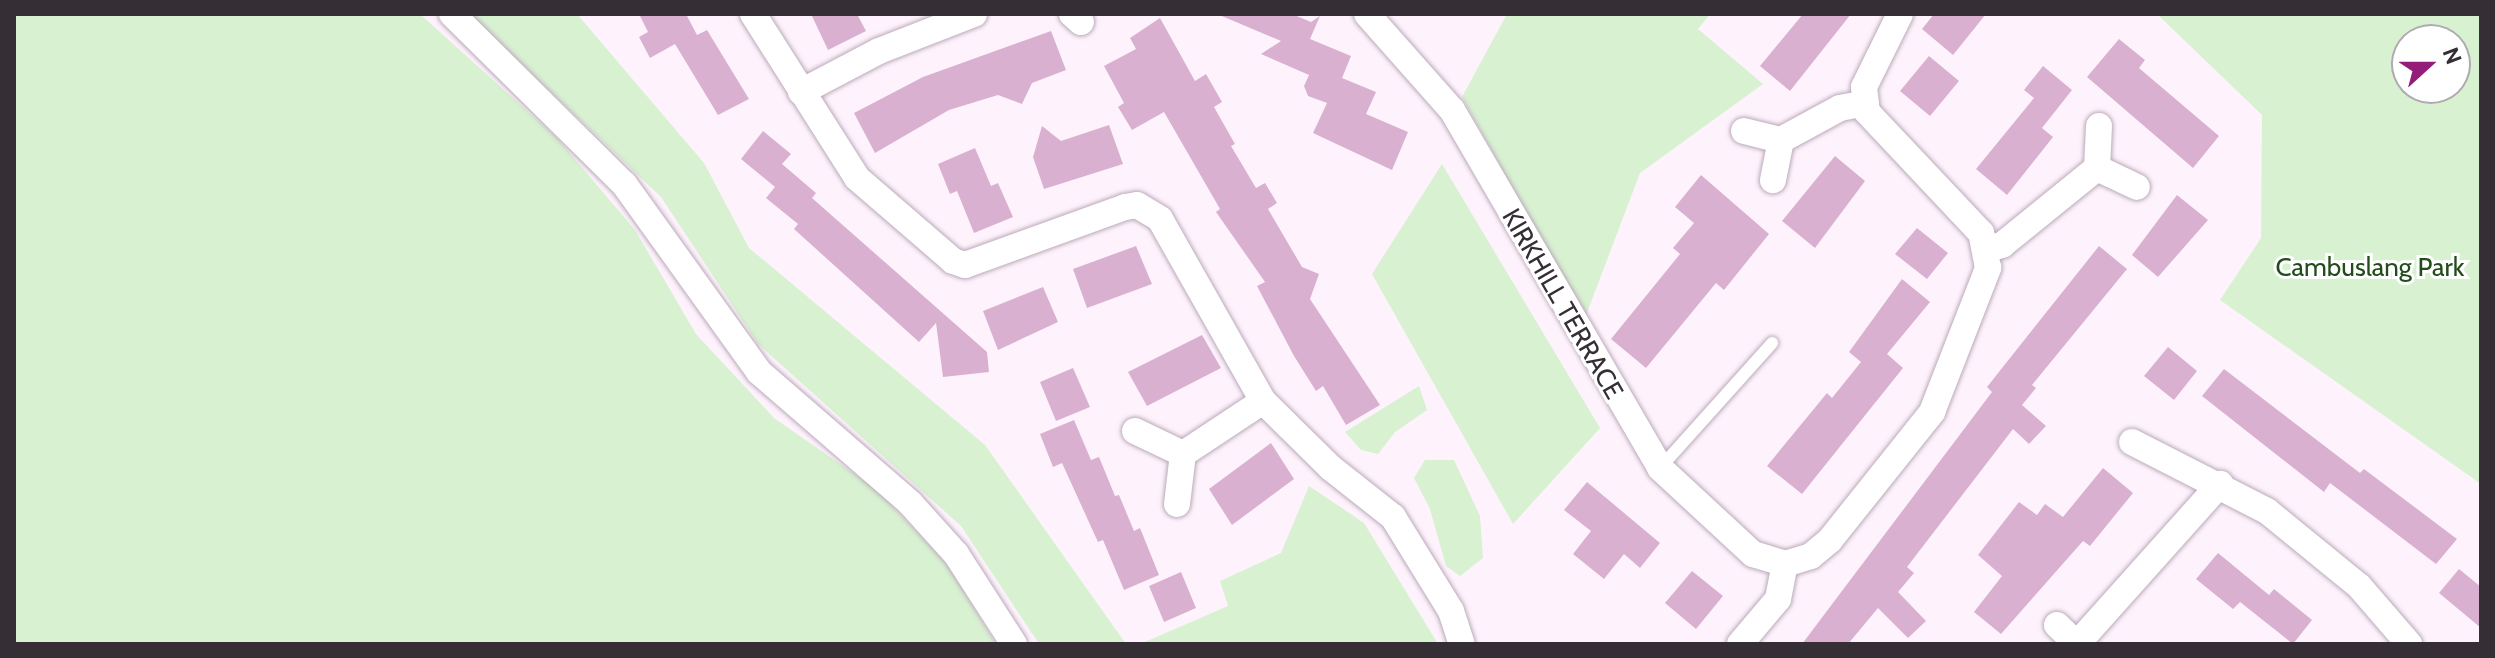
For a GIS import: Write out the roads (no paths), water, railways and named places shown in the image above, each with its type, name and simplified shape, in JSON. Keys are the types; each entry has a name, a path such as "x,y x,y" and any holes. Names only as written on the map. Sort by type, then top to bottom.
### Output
{"street":[{"path":"452,14 624,184 759,372 910,503 947,544 1014,644"},
{"path":"753,14 857,178 953,261 965,265 1125,207 1151,210 1177,244 1263,401 1331,468 1393,517 1451,611 1462,644"},
{"path":"801,92 879,51 974,14"},
{"name":"KIRKHILL TERRACE","path":"1367,14 1452,110 1660,468 1753,554 1785,564"},
{"path":"1740,644 1778,599 1785,564 1811,556 1830,540 1932,412 1988,268 1988,249 1972,222 1888,137 1865,103 1864,87 1900,14"},
{"path":"1744,131 1781,140 1840,108 1865,103"},
{"path":"1988,249 2002,245 2097,168 2099,126"},
{"path":"1773,180 1781,140"},
{"path":"2097,168 2137,187"},
{"path":"1177,504 1183,454 1263,401"},
{"path":"1135,431 1183,454"},
{"path":"2132,442 2220,484 2311,543 2359,586 2409,644"},
{"path":"2057,625 2077,644 2220,484"}],"lane":[{"path":"1660,468 1772,343"}],"park label":[{"name":"Cambuslang Park","path":"2370,268"}]}
